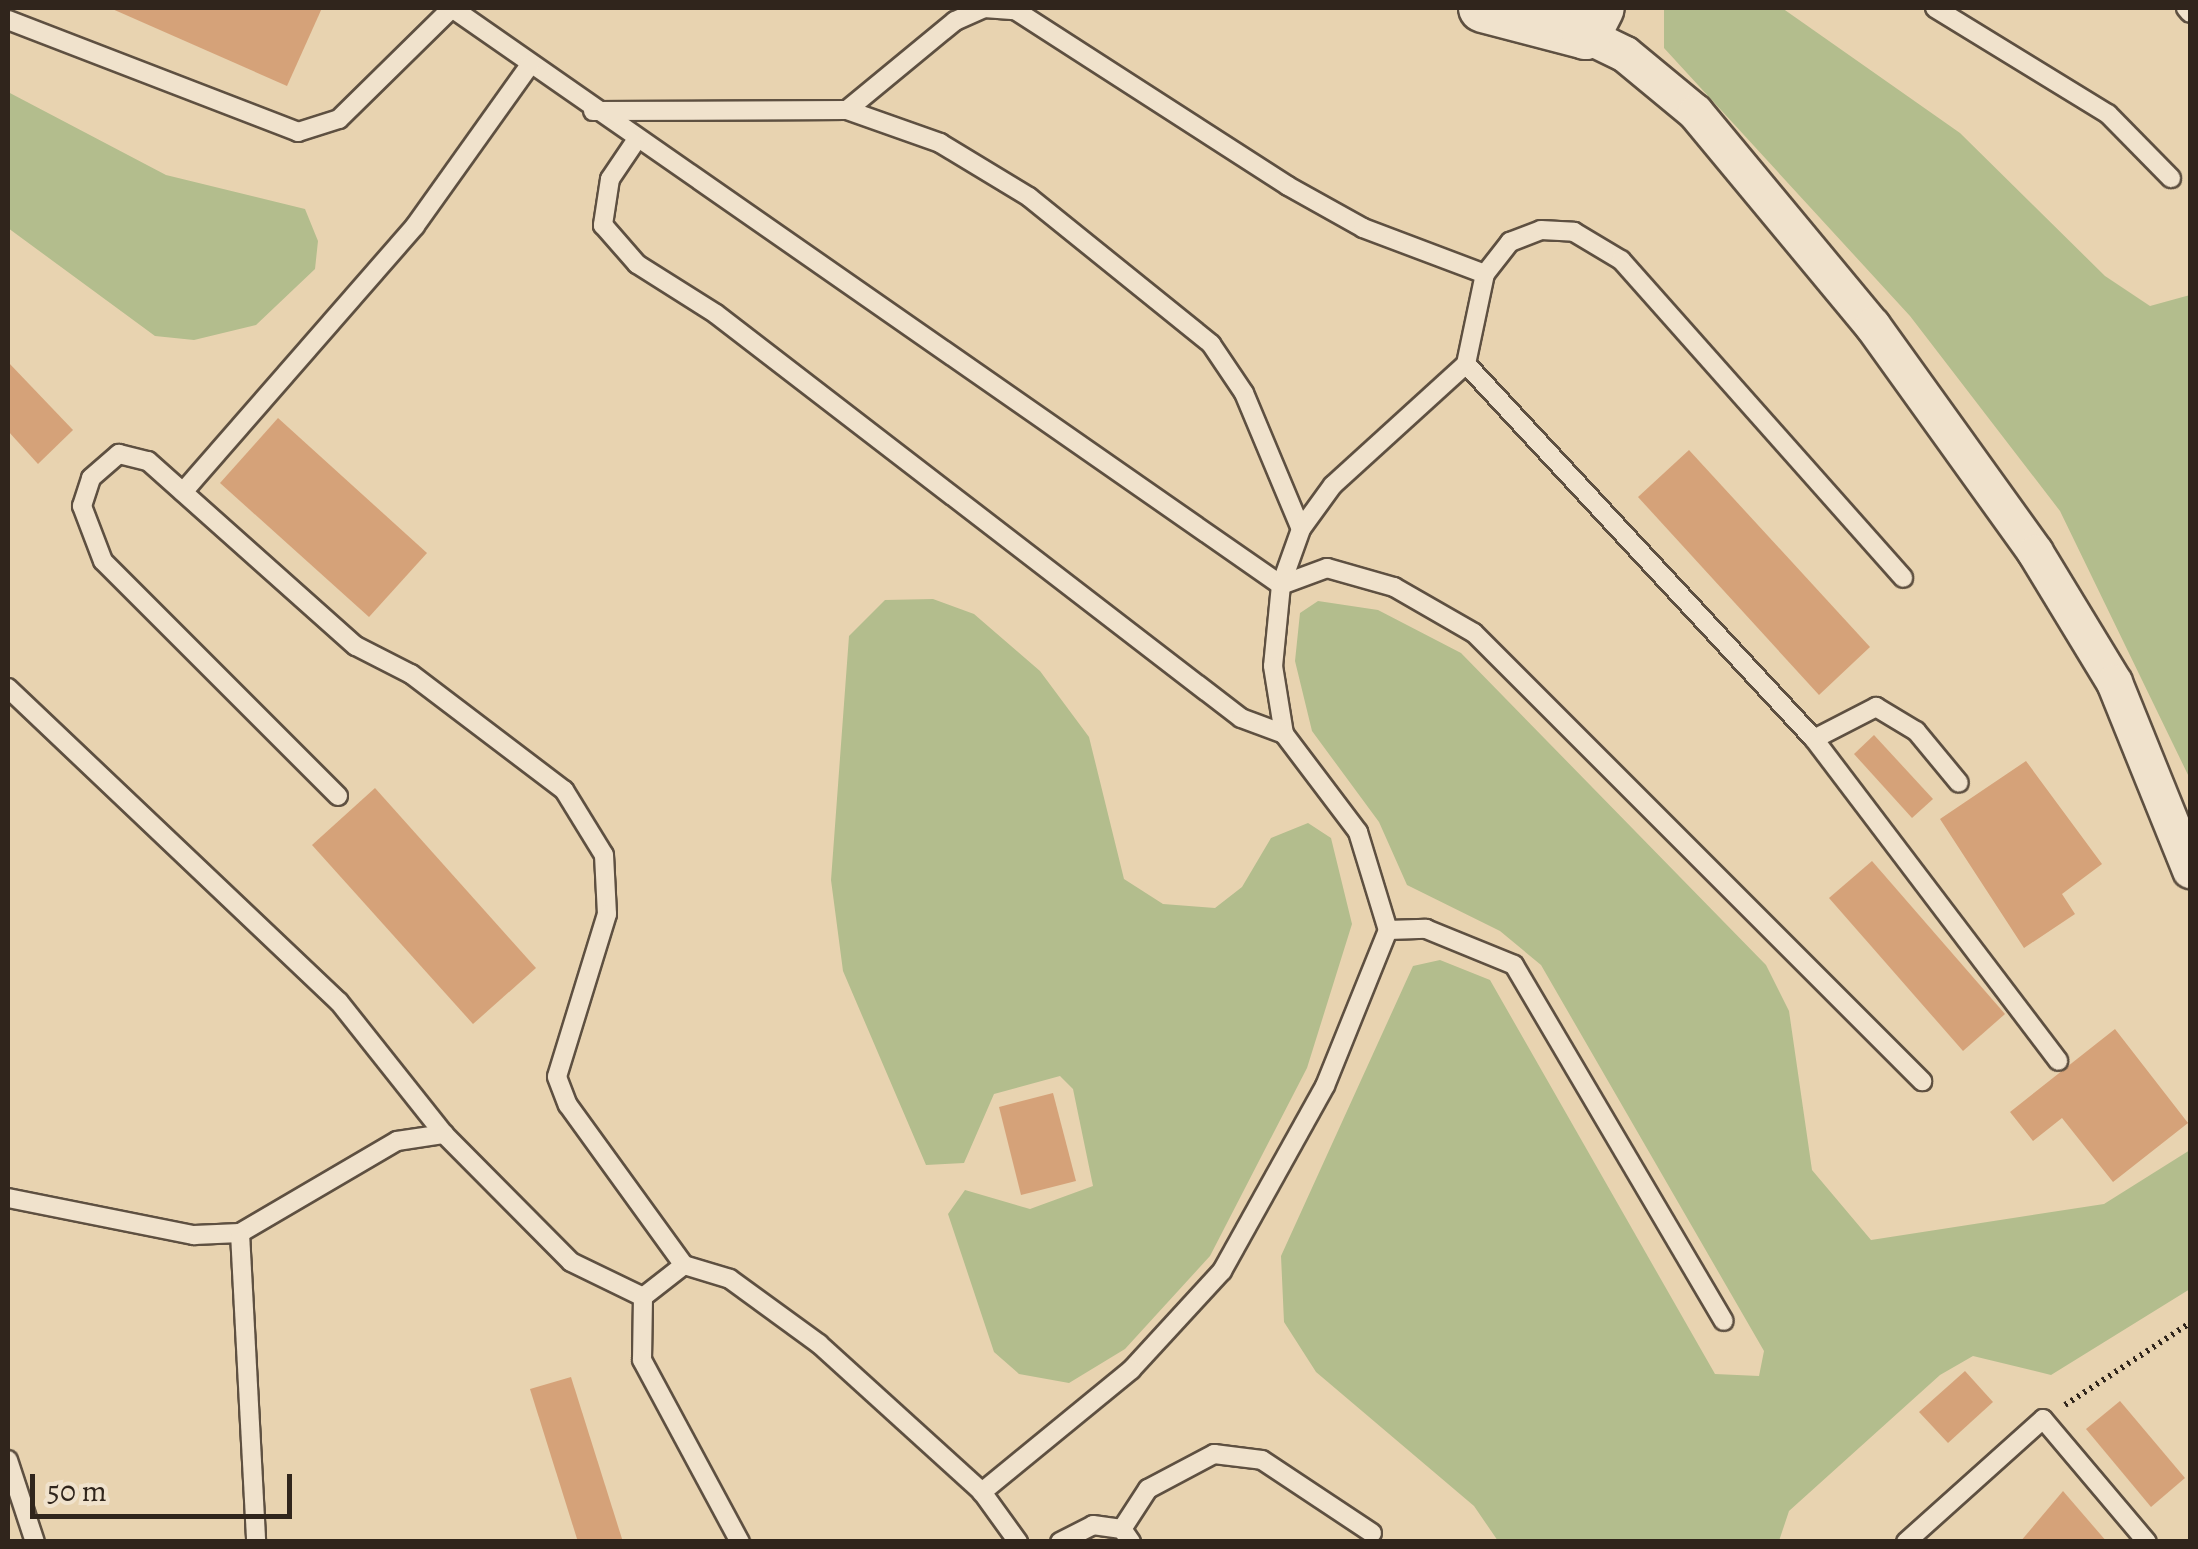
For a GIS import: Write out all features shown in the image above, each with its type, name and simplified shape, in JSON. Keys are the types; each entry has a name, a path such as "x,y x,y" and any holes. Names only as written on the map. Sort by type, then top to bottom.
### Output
{"main road":[{"path":"1483,8 1593,22"}],"street":[{"path":"1593,22 1695,112 1872,324 2035,552 2114,682 2190,870"}],"lane":[{"path":"8,20 298,132 339,119 452,8 635,142 1281,585"},
{"path":"847,110 955,21 984,8 1015,10 1348,220 1486,274"},
{"path":"1935,8 2108,114 2172,178"},
{"path":"182,492 416,226 530,64"},
{"path":"592,111 847,110 940,143 1029,197 1211,344 1244,393 1301,529"},
{"path":"635,142 610,178 603,224 637,264 716,314 1241,718 1284,734"},
{"path":"982,1492 1131,1370 1222,1270 1325,1086 1388,930 1358,832 1284,734 1273,666 1281,585 1301,529 1333,485 1466,364 1486,274 1510,242 1540,230 1574,232 1621,260 1903,578"},
{"path":"1466,364 1814,739 2058,1061"},
{"path":"338,796 103,561 82,506 91,478 118,454 148,461 356,646 411,674 564,790 604,855 607,914 557,1077 568,1106 684,1265 769,1302 982,1492 1018,1542"},
{"path":"1281,585 1326,568 1394,586 1474,633 1922,1081"},
{"path":"8,688 339,1002 444,1134 572,1262 643,1297"},
{"path":"1814,739 1876,707 1916,730 1959,783"},
{"path":"1388,930 1426,929 1514,965 1724,1321"},
{"path":"8,1198 194,1236 240,1232 396,1141 444,1134"},
{"path":"240,1232 256,1542"},
{"path":"643,1297 684,1265"},
{"path":"643,1297 642,1360 740,1542"},
{"path":"1906,1542 2042,1419 2147,1542"},
{"path":"1060,1542 1093,1525 1126,1535 1148,1488 1214,1454 1262,1460 1372,1533"},
{"path":"8,1460 34,1542"}],"path":[{"path":"2042,1419 2190,1323"}],"green space":[{"path":"1664,8 1782,8 1960,133 2105,276 2150,306 2190,295 2190,779 2060,511 1910,316 1664,48"},
{"path":"8,92 166,175 305,209 318,241 315,269 256,325 194,340 155,336 8,228"},
{"path":"933,599 974,614 1040,671 1089,737 1124,879 1163,904 1215,908 1242,887 1271,838 1308,823 1331,838 1352,924 1307,1068 1210,1256 1125,1349 1069,1383 1019,1374 994,1352 948,1214 965,1190 1030,1209 1093,1186 1073,1089 1060,1076 994,1094 964,1163 926,1165 843,971 831,880 849,636 885,600"},
{"path":"1318,601 1378,610 1461,653 1766,965 1789,1011 1812,1170 1871,1240 2104,1204 2190,1150 2190,1289 2051,1375 1973,1356 1940,1375 1789,1511 1779,1541 1498,1541 1474,1506 1316,1372 1284,1322 1281,1256 1413,966 1440,960 1490,980 1715,1374 1759,1376 1764,1351 1541,965 1500,931 1407,885 1379,822 1312,731 1295,661 1300,613"}],"building":[{"path":"110,8 322,8 287,86"},
{"path":"8,362 73,430 38,464 8,431"},
{"path":"278,418 427,553 369,617 220,483"},
{"path":"1689,450 1870,647 1819,695 1638,497"},
{"path":"1874,735 1933,799 1912,818 1854,754"},
{"path":"2026,761 2102,864 2062,894 2075,914 2024,948 1940,819"},
{"path":"375,788 536,968 473,1024 312,845"},
{"path":"1872,861 2005,1014 1963,1051 1829,898"},
{"path":"2115,1029 2188,1123 2113,1182 2062,1118 2033,1141 2010,1112"},
{"path":"1053,1093 1076,1181 1021,1195 999,1107"},
{"path":"1965,1371 1993,1402 1948,1443 1919,1412"},
{"path":"571,1377 623,1542 578,1542 530,1389"},
{"path":"2120,1401 2185,1478 2151,1507 2086,1429"},
{"path":"2063,1491 2107,1542 2020,1542"}]}
